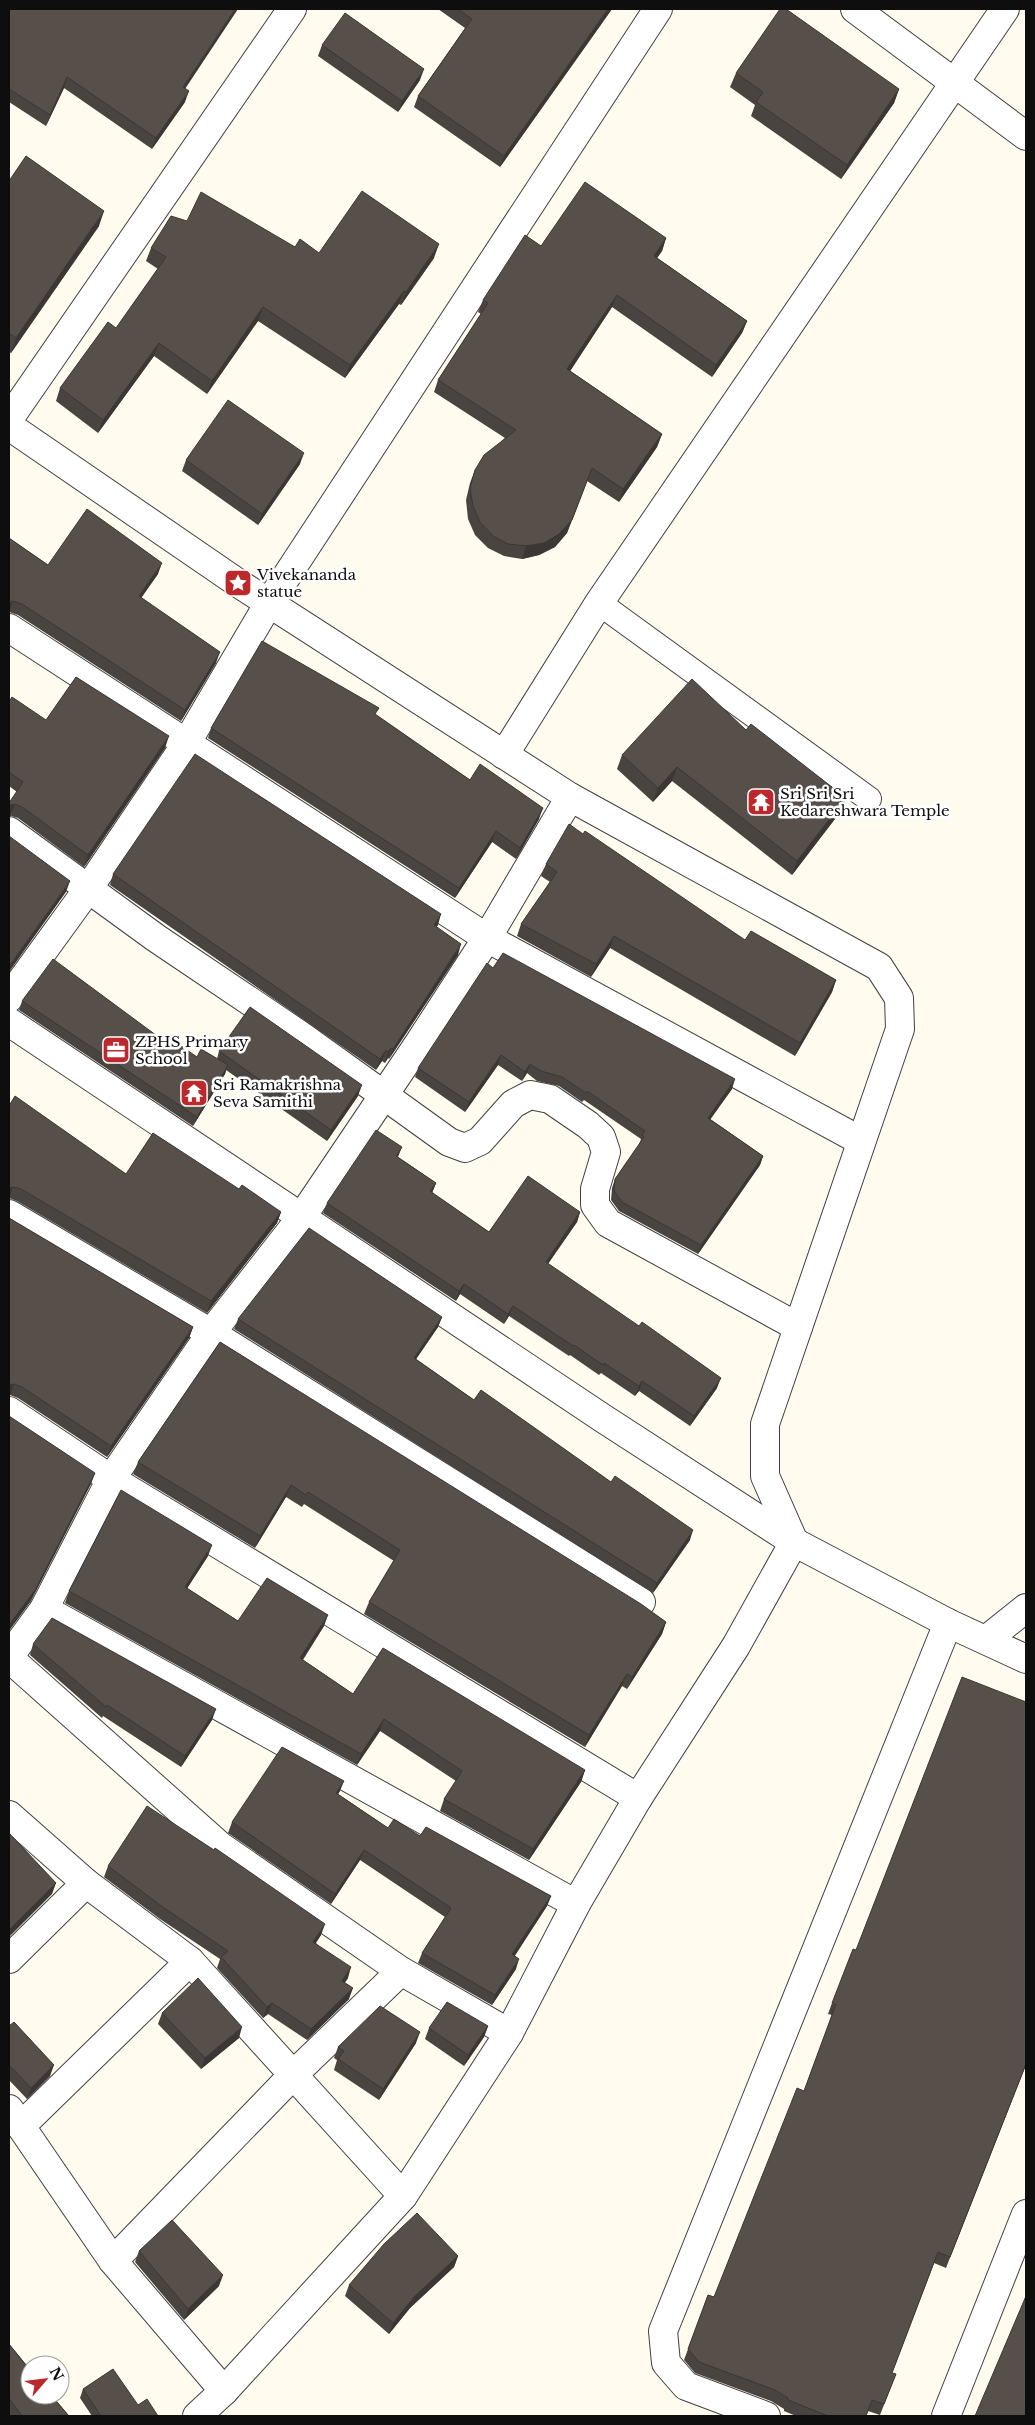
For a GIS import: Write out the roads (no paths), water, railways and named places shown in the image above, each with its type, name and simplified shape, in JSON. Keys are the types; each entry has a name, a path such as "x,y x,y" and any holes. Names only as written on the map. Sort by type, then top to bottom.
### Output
{"street":[{"path":"9,419 292,9"},
{"path":"9,998 88,890 186,744 269,603 658,9"},
{"path":"855,9 1026,136"},
{"path":"504,755 599,603 1005,9"},
{"path":"9,426 269,603 570,797 879,967 899,998 900,1030 765,1424 765,1476 794,1542"},
{"path":"9,628 487,938 861,1141"},
{"path":"509,2033 401,1971 220,1846 9,1657 44,1609 111,1479 210,1334 301,1218 384,1096 487,938 570,797"},
{"path":"9,831 88,890 303,1037 449,1142 464,1148 480,1141 513,1104 530,1095 550,1099 588,1125 601,1137 606,1152 595,1189 595,1205 608,1223 798,1328"},
{"path":"9,1022 301,1218 794,1542 948,1623 1026,1659"},
{"path":"9,1214 210,1334 641,1602"},
{"path":"9,1411 111,1479 638,1798"},
{"path":"197,2416 224,2391 403,2196 509,2033 576,1904 638,1798 736,1646 794,1542"},
{"path":"986,1640 1026,1608"},
{"path":"44,1609 576,1904"},
{"path":"766,2416 686,2386 666,2363 663,2331 948,1623"},
{"path":"9,1815 86,1884 190,1961 403,2196"},
{"path":"9,1959 86,1884"},
{"path":"190,1961 15,2118 114,2262 224,2391"},
{"path":"114,2262 294,2074 401,1971"},
{"path":"946,2416 1026,2214"}],"lane":[{"path":"599,603 869,799"}],"place":[{"name":"Vivekananda statue","path":"238,583"},
{"name":"Sri Sri Sri Kedareshwara Temple","path":"761,802"},
{"name":"ZPHS Primary School","path":"116,1050"},
{"name":"Sri Ramakrishna Seva Samithi","path":"194,1093"}]}
